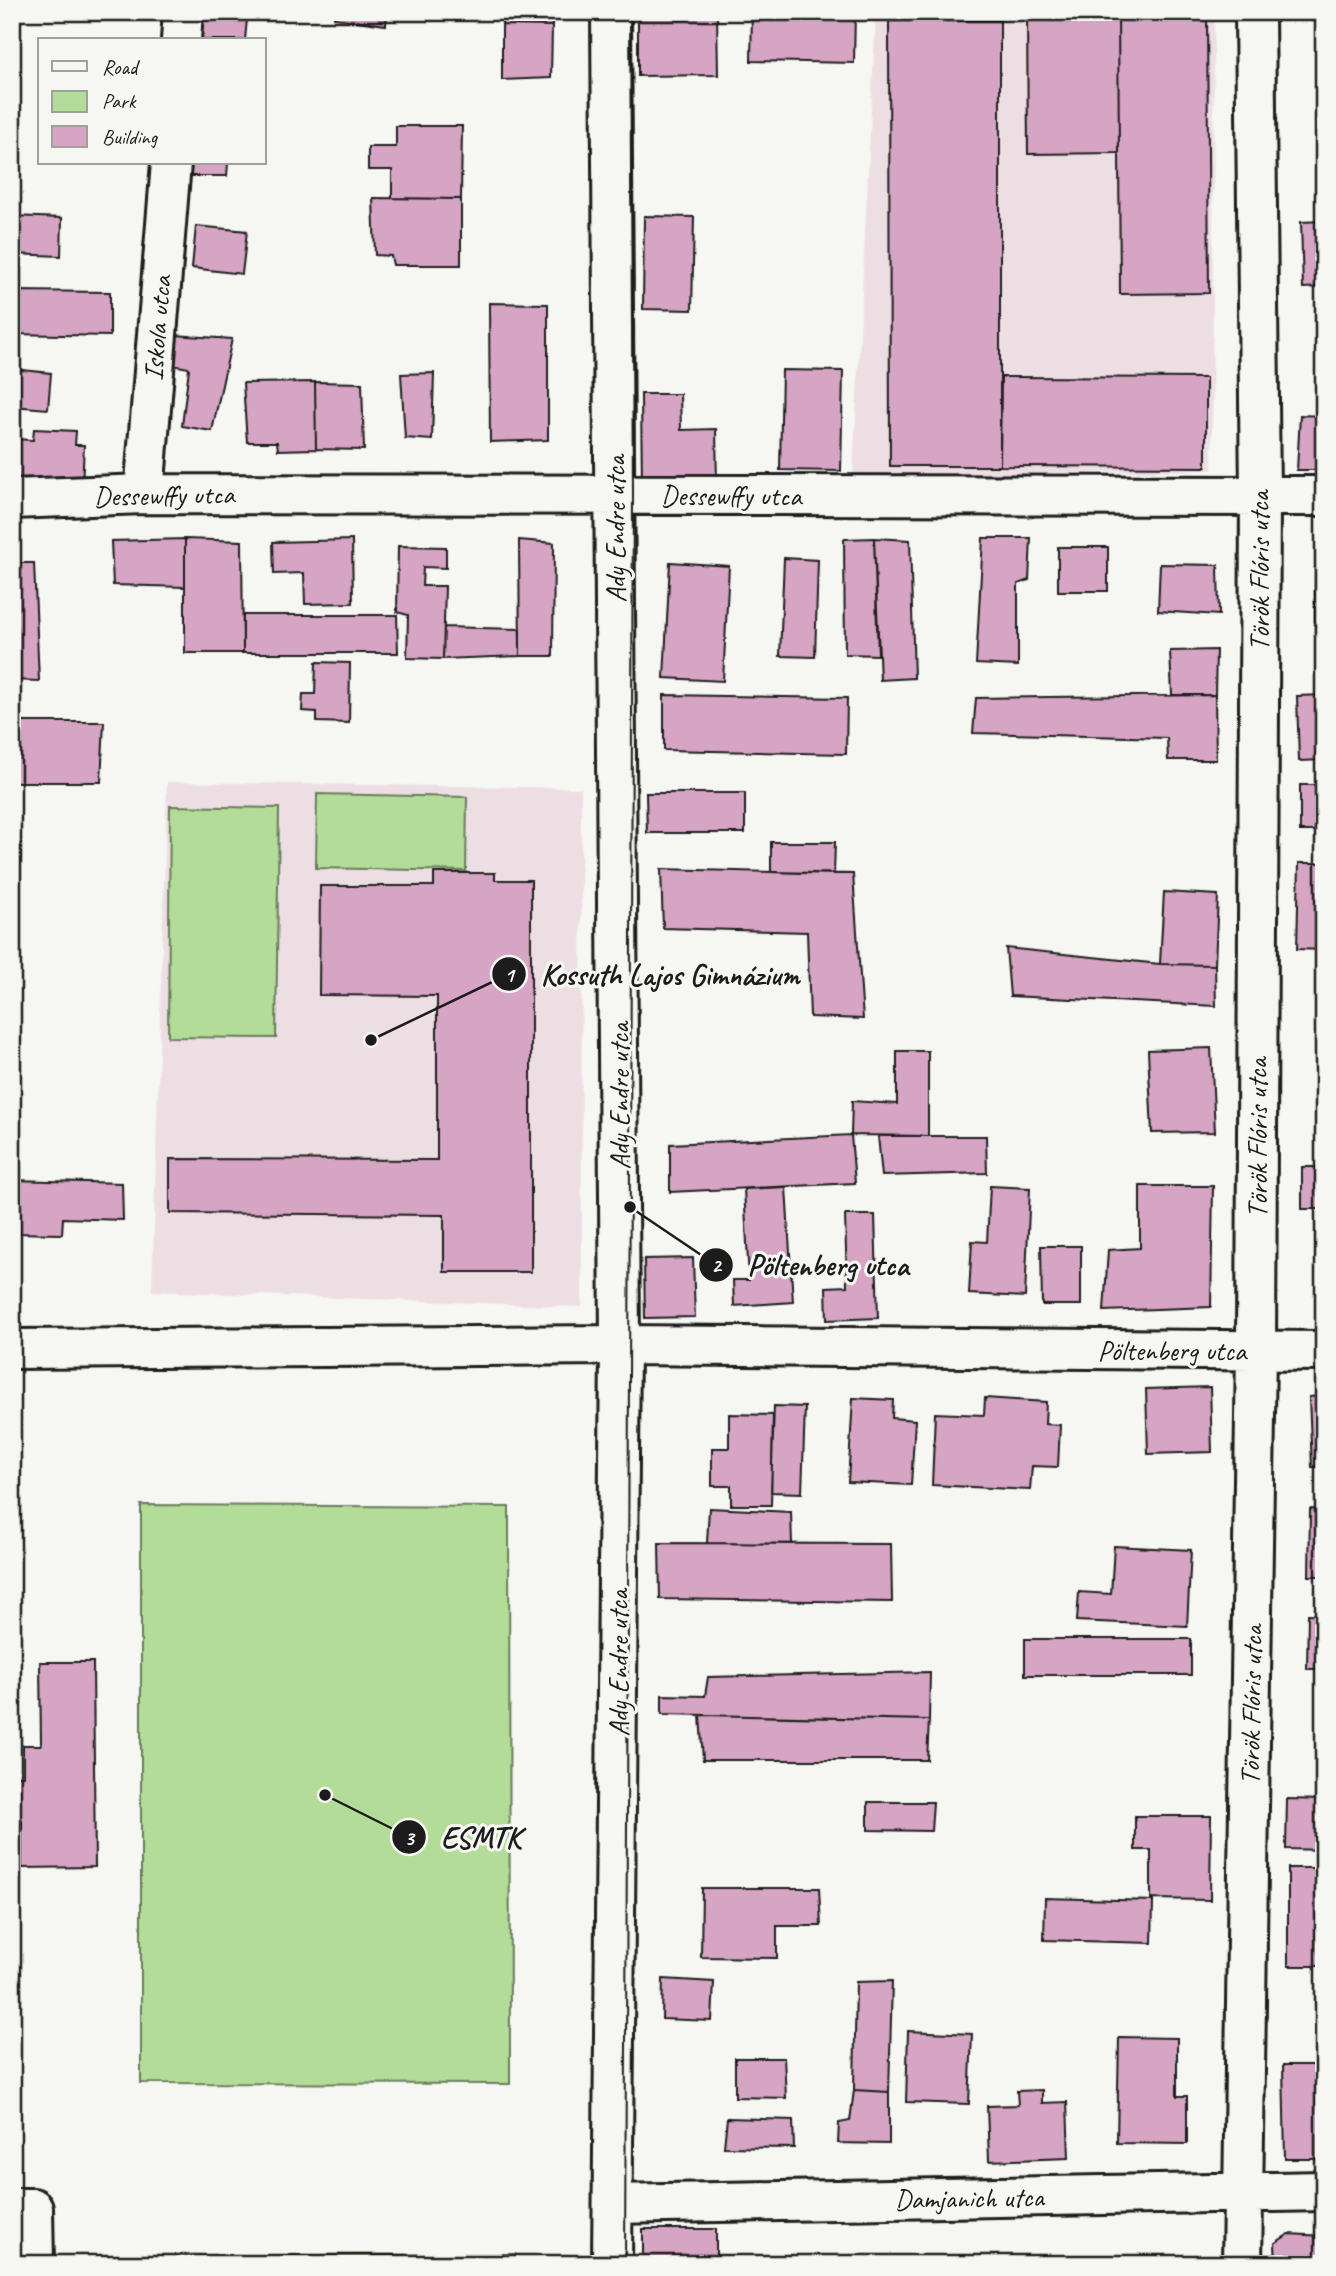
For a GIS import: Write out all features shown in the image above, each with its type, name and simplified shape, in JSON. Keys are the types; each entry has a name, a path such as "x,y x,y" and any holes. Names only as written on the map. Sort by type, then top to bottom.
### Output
{"street":[{"path":"181,38 183,12"},
{"name":"Ady Endre utca","path":"611,12 620,1345 612,2264"},
{"name":"Török Flóris utca","path":"1242,2264 1256,1351 1259,496 1255,12"},
{"name":"Iskola utca","path":"144,494 171,164"},
{"name":"Dessewffy utca","path":"12,499 144,494 1324,496"},
{"name":"Pöltenberg utca","path":"12,1349 620,1345 1324,1351"},
{"name":"Damjanich utca","path":"613,2204 1324,2191"},
{"path":"22,2208 34,2264"}],"shaded area":[{"path":"876,12 1214,12 1212,470 853,476"},
{"path":"167,782 581,788 582,1307 152,1291"}],"green space":[{"path":"317,794 467,797 466,871 316,868"},
{"path":"170,806 279,808 276,1038 168,1037"},
{"path":"141,1505 509,1507 510,2084 141,2083"},
{"path":"515,2254 515,2264 163,2264 163,2257"}],"building":[{"path":"335,12 387,12 386,25 334,18"},
{"path":"502,12 552,12 552,26 502,25"},
{"path":"638,12 717,12 718,75 638,76"},
{"path":"752,12 855,12 854,63 751,61"},
{"path":"1027,12 1118,12 1119,153 1028,154"},
{"path":"1118,12 1207,12 1209,293 1120,294"},
{"path":"201,13 247,19 245,38 198,38"},
{"path":"1000,20 1000,466 890,466 889,21"},
{"path":"502,25 552,26 551,78 502,80"},
{"path":"396,126 462,126 461,199 392,198 392,170 368,170 368,147 396,147"},
{"path":"187,164 228,164 227,176 186,176"},
{"path":"373,198 461,199 461,265 393,265 391,256 375,255"},
{"path":"12,216 62,218 61,256 12,254"},
{"path":"644,216 694,217 692,310 643,309"},
{"path":"1324,221 1324,287 1303,288 1301,222"},
{"path":"196,226 247,231 242,274 192,268"},
{"path":"12,291 110,292 110,336 12,334"},
{"path":"489,303 548,304 548,440 490,442"},
{"path":"174,335 232,339 212,431 182,426 189,368 172,365"},
{"path":"12,369 51,373 48,409 12,406"},
{"path":"782,370 843,371 841,471 780,470"},
{"path":"434,373 432,440 405,438 401,374"},
{"path":"1001,377 1206,378 1206,467 1000,466"},
{"path":"315,382 362,383 364,450 316,449"},
{"path":"315,382 316,449 278,450 277,442 247,442 243,383"},
{"path":"641,394 680,394 681,430 716,429 717,486 642,486"},
{"path":"1300,415 1324,416 1324,470 1297,470"},
{"path":"34,429 76,431 75,445 84,445 82,487 12,484 13,439 33,440"},
{"path":"874,538 878,655 845,654 844,539"},
{"path":"874,538 910,540 914,678 880,680"},
{"path":"983,538 1031,538 1029,580 1018,584 1018,666 976,664"},
{"path":"185,539 242,541 243,653 185,653"},
{"path":"185,539 185,587 113,585 111,541"},
{"path":"352,540 353,603 305,604 304,573 274,574 273,542"},
{"path":"519,540 554,543 553,656 520,656"},
{"path":"398,546 446,547 446,568 423,567 422,586 445,586 443,659 407,658 408,615 397,612"},
{"path":"1058,547 1108,547 1108,591 1058,591"},
{"path":"784,558 818,560 815,657 780,656"},
{"path":"670,562 729,566 723,681 664,678"},
{"path":"12,563 34,563 39,681 12,680"},
{"path":"1160,564 1218,565 1219,615 1158,611"},
{"path":"1315,568 1324,568 1324,632 1315,632"},
{"path":"243,615 397,615 398,653 243,653"},
{"path":"444,627 520,629 520,656 443,659"},
{"path":"1216,650 1215,695 1172,695 1170,651"},
{"path":"316,662 350,663 349,723 317,722 317,712 302,711 303,694 315,694"},
{"path":"664,695 847,698 846,754 664,750"},
{"path":"1215,695 1216,760 1168,760 1167,738 973,733 976,698"},
{"path":"1324,695 1324,760 1299,761 1297,696"},
{"path":"12,722 104,722 101,782 12,782"},
{"path":"1300,785 1324,785 1324,831 1300,831"},
{"path":"646,793 745,793 745,833 647,833"},
{"path":"771,842 835,842 834,874 771,872"},
{"path":"1299,863 1324,863 1324,950 1297,949"},
{"path":"661,869 853,874 863,1019 810,1017 807,932 663,928"},
{"path":"434,873 495,873 495,880 531,880 531,1272 444,1272 444,1215 170,1213 170,1159 437,1160 437,996 319,995 320,886 434,886"},
{"path":"1164,892 1218,895 1215,965 1160,964"},
{"path":"1006,948 1160,964 1215,965 1216,1006 1010,996"},
{"path":"1211,1048 1215,1132 1152,1133 1148,1050"},
{"path":"897,1051 928,1051 928,1136 851,1135 852,1101 897,1104"},
{"path":"851,1135 855,1183 670,1192 670,1144"},
{"path":"878,1136 986,1136 987,1173 882,1176"},
{"path":"1302,1167 1324,1167 1324,1209 1302,1209"},
{"path":"12,1180 122,1183 123,1220 63,1218 62,1234 12,1233"},
{"path":"990,1186 1030,1188 1025,1297 969,1294 972,1241 987,1242"},
{"path":"1140,1186 1213,1186 1211,1307 1104,1311 1108,1250 1140,1248"},
{"path":"786,1187 793,1302 734,1306 733,1280 749,1280 744,1189"},
{"path":"845,1215 875,1215 878,1318 827,1320 826,1287 847,1286"},
{"path":"1041,1246 1081,1246 1081,1305 1042,1305"},
{"path":"693,1258 695,1317 645,1318 644,1259"},
{"path":"1210,1387 1212,1452 1148,1454 1146,1389"},
{"path":"1324,1396 1324,1467 1312,1467 1309,1397"},
{"path":"853,1398 893,1400 892,1418 915,1420 911,1485 848,1482"},
{"path":"985,1398 1046,1402 1045,1424 1060,1425 1058,1467 1032,1466 1030,1490 932,1485 935,1413 984,1415"},
{"path":"774,1406 805,1407 802,1493 771,1492"},
{"path":"729,1414 773,1415 771,1505 731,1505 731,1486 712,1486 712,1448 729,1448"},
{"path":"709,1508 791,1512 792,1544 707,1543"},
{"path":"1310,1509 1324,1510 1324,1576 1309,1576"},
{"path":"659,1543 891,1544 892,1602 660,1599"},
{"path":"1114,1546 1191,1550 1187,1626 1077,1621 1079,1592 1111,1594"},
{"path":"1308,1614 1324,1615 1324,1669 1307,1669"},
{"path":"1025,1639 1191,1639 1191,1675 1025,1675"},
{"path":"40,1662 93,1662 95,1867 22,1868 22,1821 12,1821 12,1776 23,1776 23,1745 41,1745"},
{"path":"930,1672 929,1720 662,1714 662,1695 705,1696 708,1677"},
{"path":"700,1715 929,1720 927,1760 703,1760"},
{"path":"1319,1730 1324,1730 1324,1784 1320,1784"},
{"path":"1287,1799 1324,1800 1324,1850 1286,1849"},
{"path":"868,1802 933,1802 931,1831 868,1830"},
{"path":"1135,1816 1211,1816 1210,1900 1151,1899 1151,1850 1135,1850"},
{"path":"1288,1868 1324,1868 1324,1966 1288,1966"},
{"path":"702,1888 819,1888 821,1926 777,1926 777,1958 701,1957"},
{"path":"1045,1898 1153,1901 1152,1943 1044,1940"},
{"path":"663,1979 714,1982 712,2021 662,2019"},
{"path":"892,1981 889,2092 854,2090 856,1982"},
{"path":"908,2031 972,2034 969,2104 906,2102"},
{"path":"1119,2037 1177,2038 1177,2096 1187,2096 1187,2144 1117,2143"},
{"path":"735,2058 784,2058 786,2098 735,2097"},
{"path":"1283,2065 1324,2065 1324,2159 1285,2159"},
{"path":"854,2090 889,2092 889,2144 838,2143 839,2123 850,2121"},
{"path":"1042,2090 1042,2103 1067,2102 1069,2158 989,2161 987,2106 1018,2105 1017,2091"},
{"path":"727,2118 793,2120 794,2148 724,2147"},
{"path":"643,2229 716,2229 716,2264 643,2264"},
{"path":"1289,2234 1324,2236 1324,2264 1276,2264 1275,2243"}],"tram line":[{"path":"625,2264 633,494 630,12"}],"place":[{"name":"Kossuth Lajos Gimnázium","path":"371,1040"},
{"name":"Pöltenberg utca","path":"630,1207"},
{"name":"ESMTK","path":"325,1795"}]}
